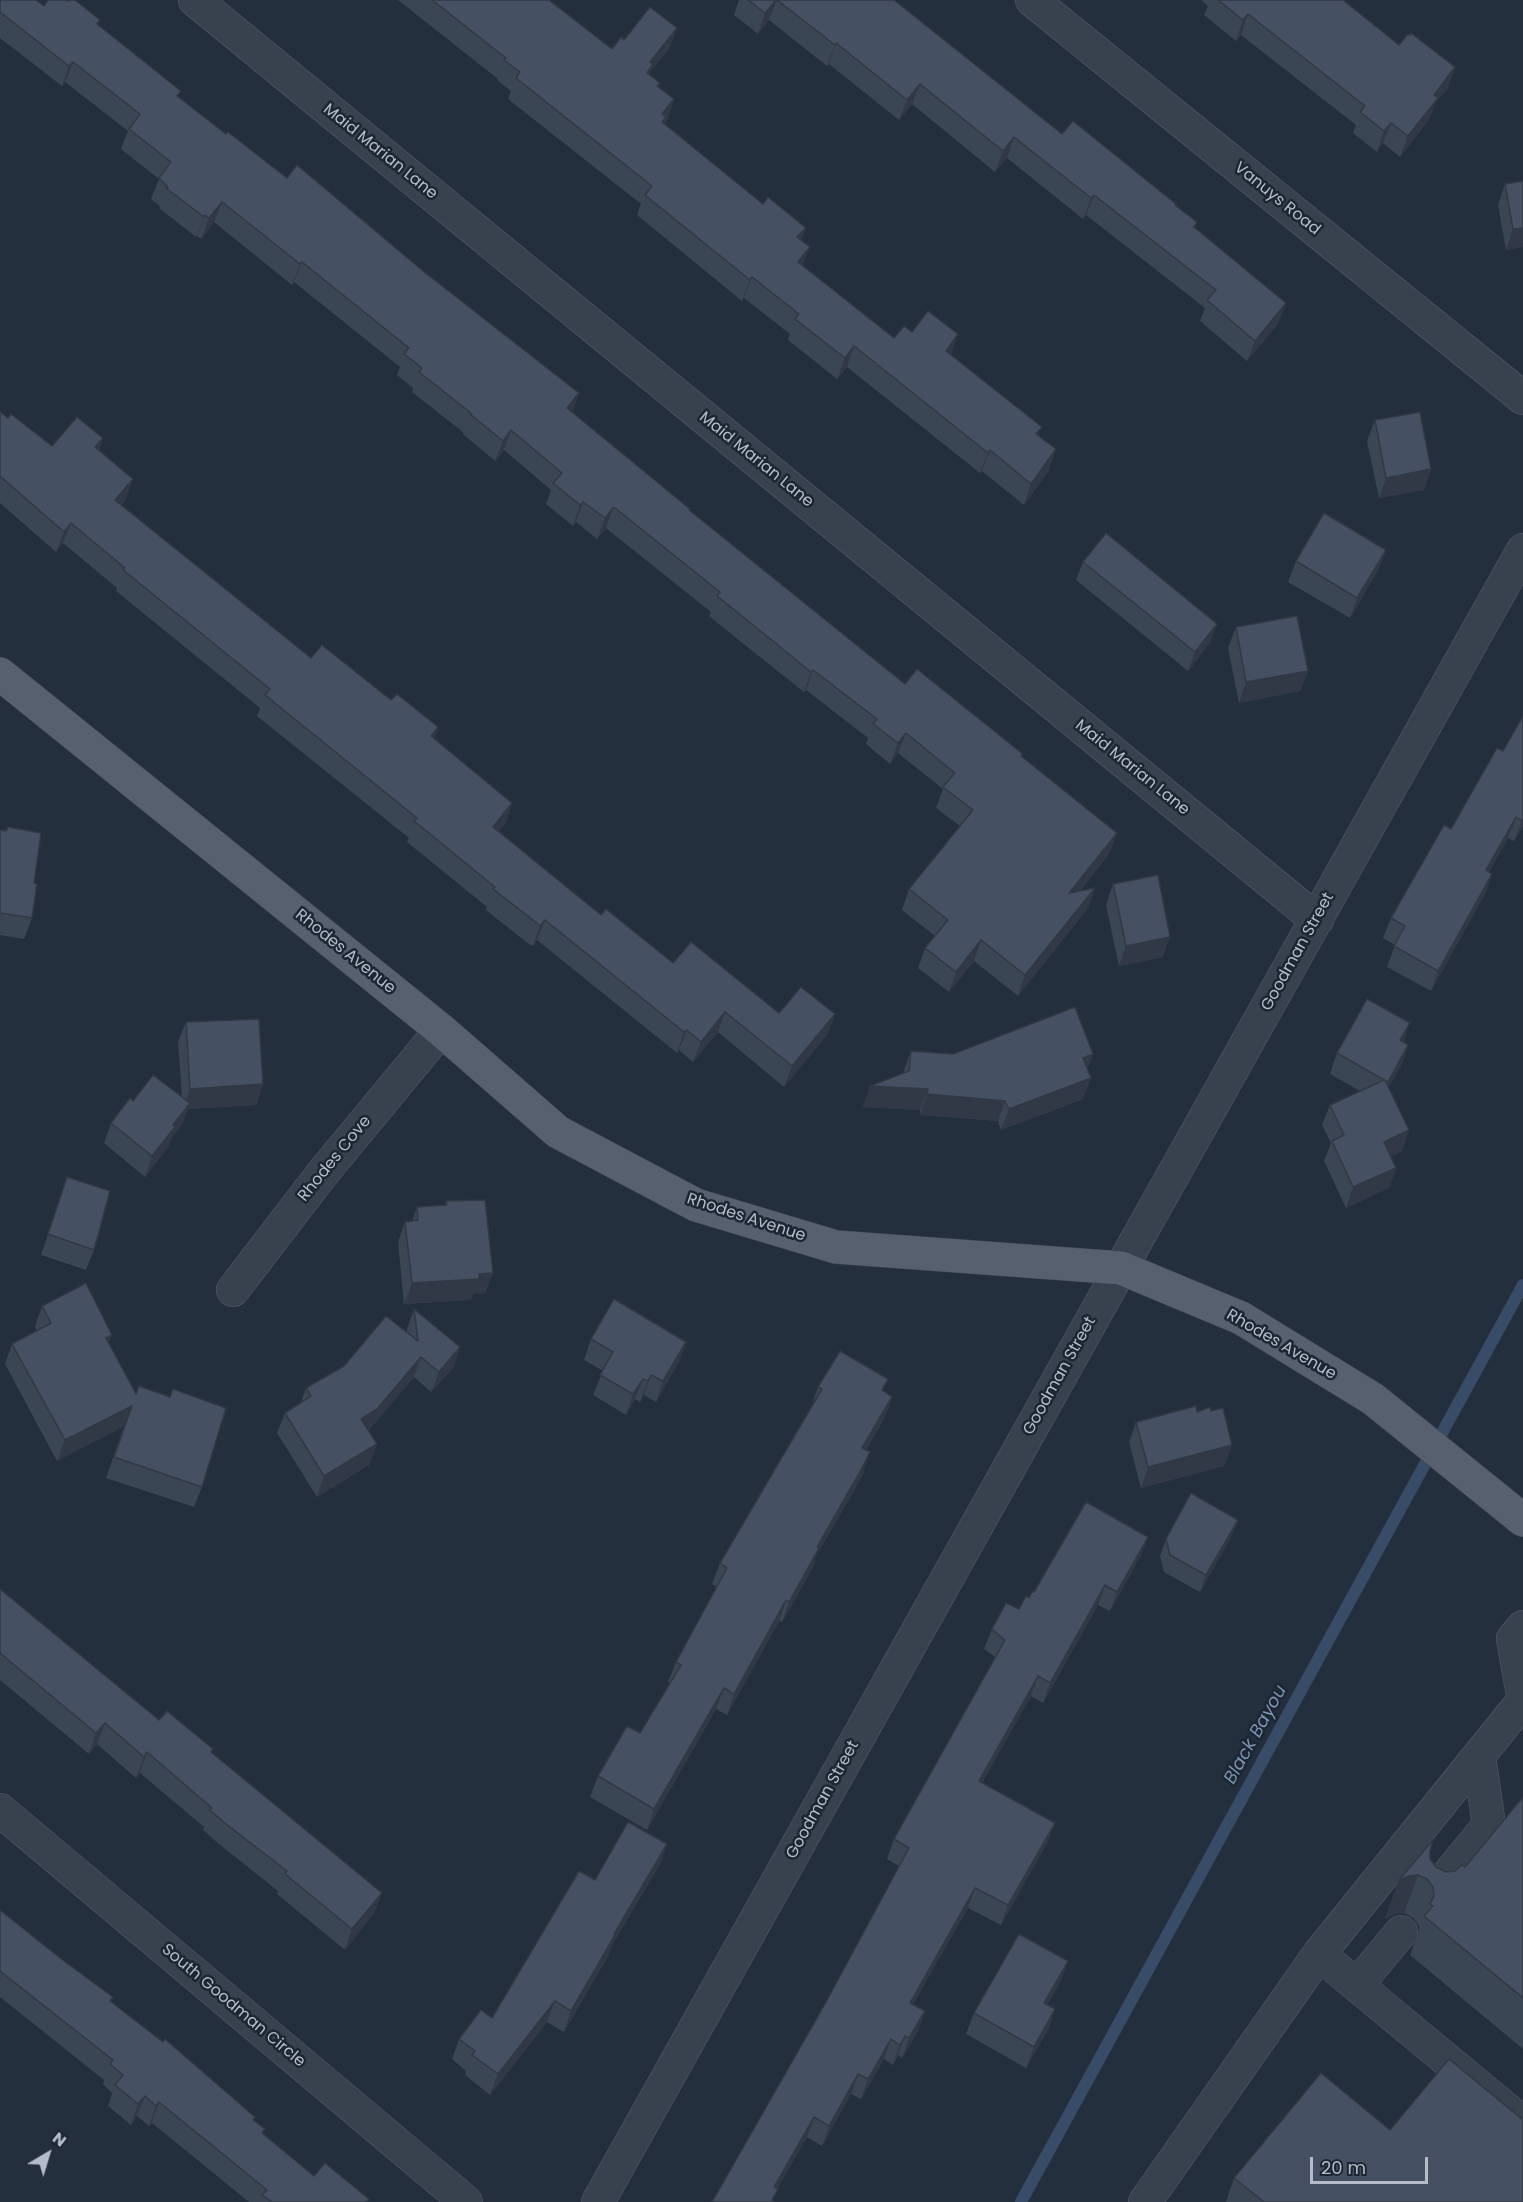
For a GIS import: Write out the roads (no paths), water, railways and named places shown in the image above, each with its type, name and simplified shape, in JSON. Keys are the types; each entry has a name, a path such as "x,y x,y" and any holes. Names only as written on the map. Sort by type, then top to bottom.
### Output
{"main road":[{"name":"Rhodes Avenue","path":"0,674 441,1030 558,1132 696,1205 836,1247 1121,1268 1241,1318 1373,1399 1523,1520"}],"street":[{"name":"Maid Marian Lane","path":"195,0 1317,920"},
{"name":"Vanuys Road","path":"1032,0 1523,398"},
{"name":"Goodman Street","path":"598,2202 1523,550"},
{"name":"Rhodes Cove","path":"232,1290 322,1174 441,1030"},
{"path":"1523,1627 1513,1639 1523,1695"},
{"path":"1145,2202 1319,1954 1523,1701"},
{"path":"1434,1892 1489,1826 1479,1756"},
{"name":"South Goodman Circle","path":"0,1810 466,2202"},
{"path":"1357,1986 1401,1932"},
{"path":"1319,1954 1523,2123"}],"waterway":[{"name":"Black Bayou","path":"1021,2202 1523,1285"}]}
